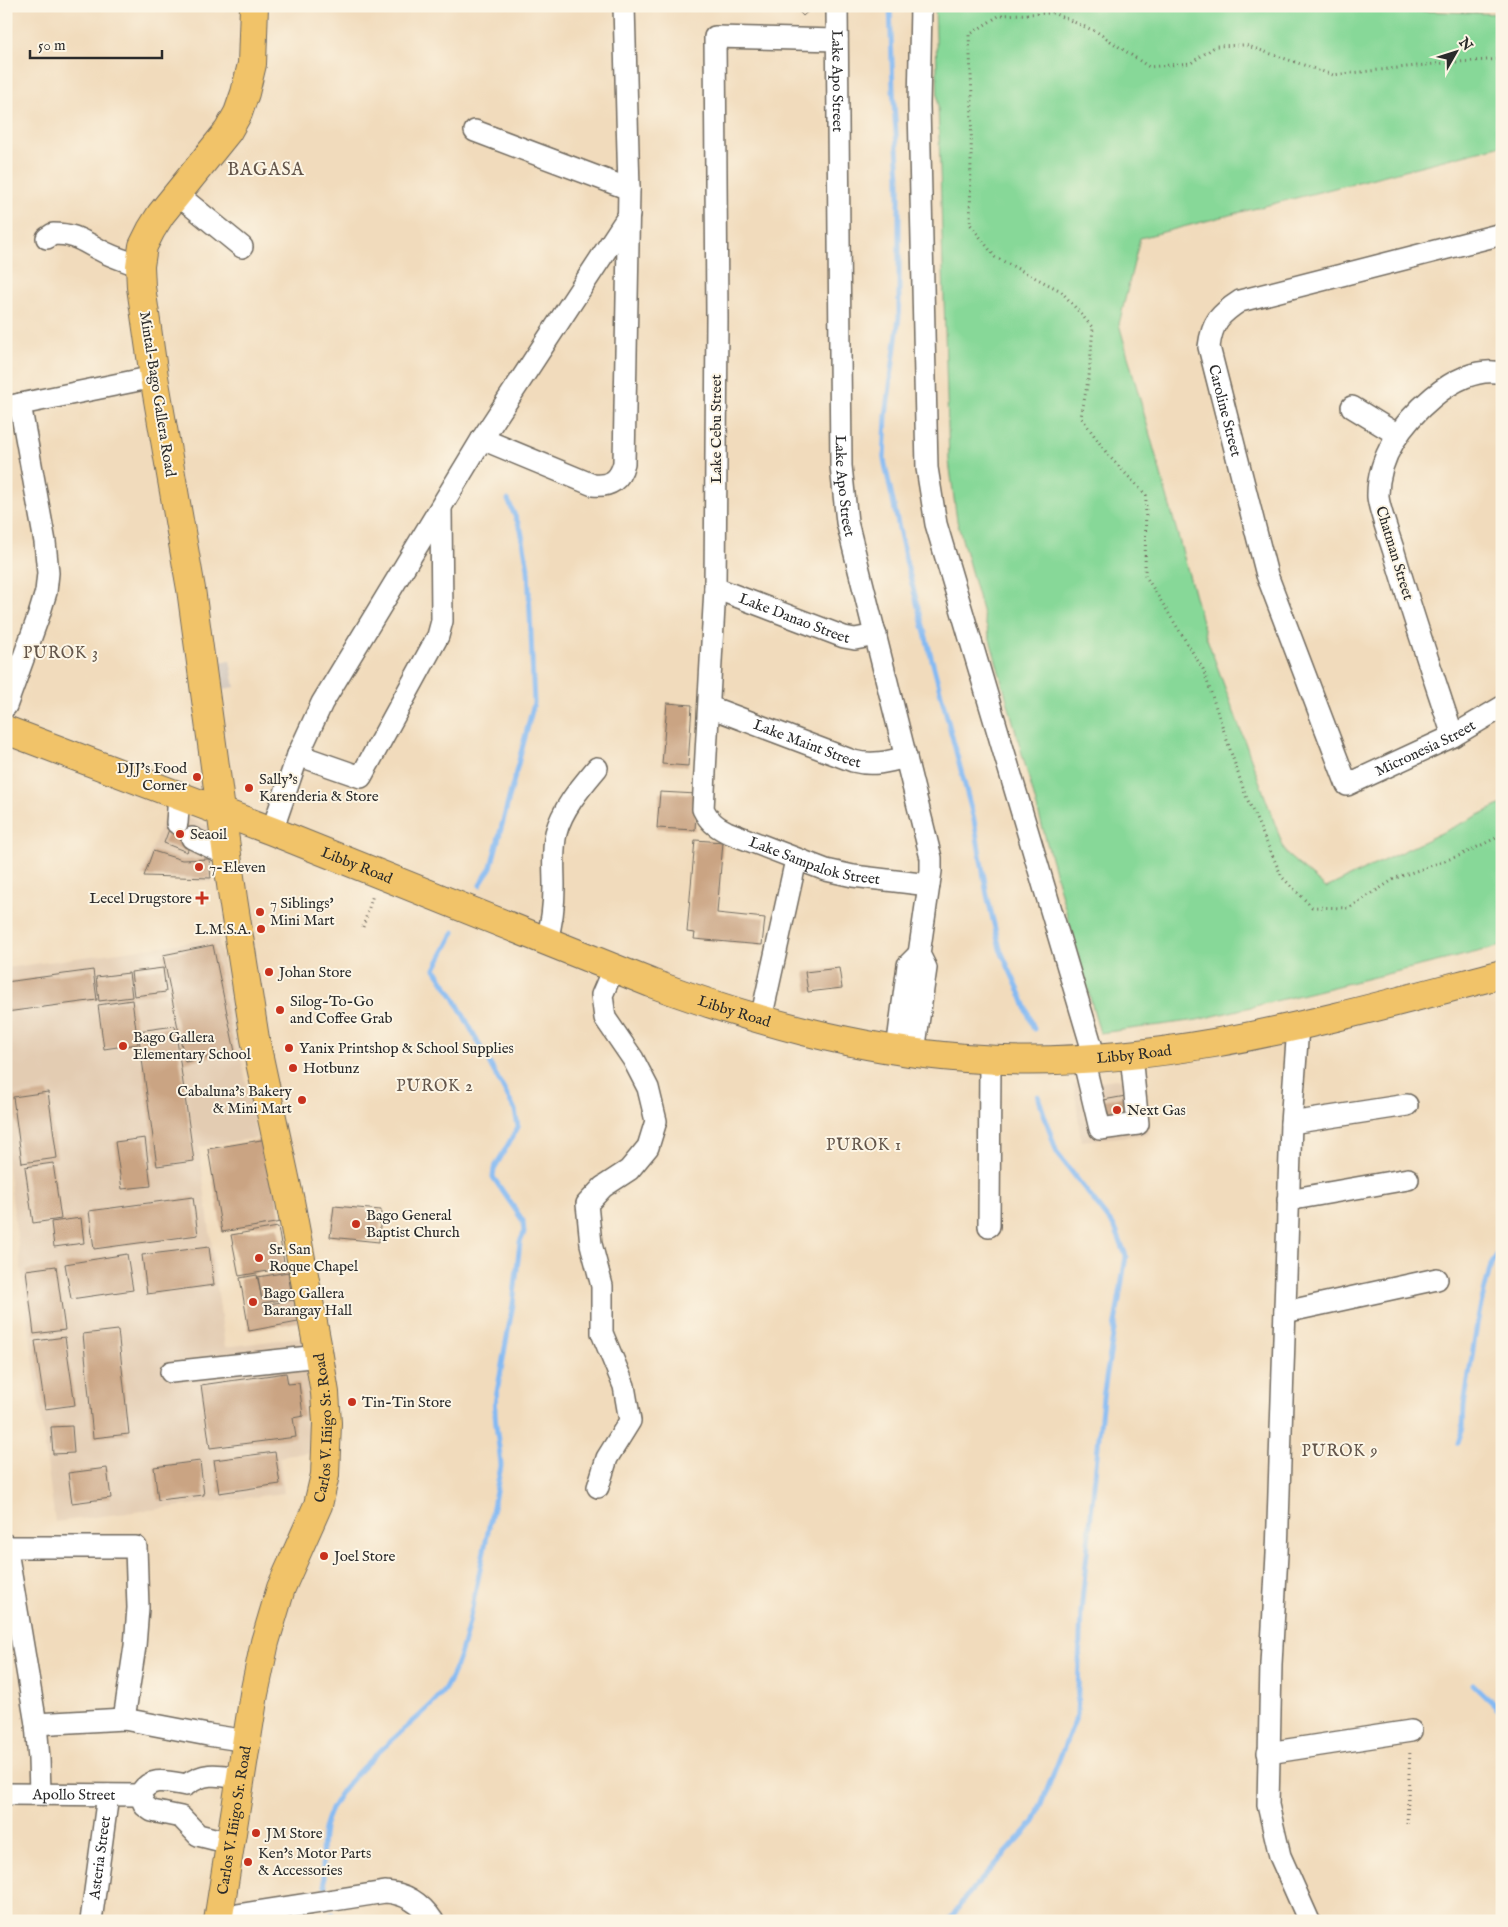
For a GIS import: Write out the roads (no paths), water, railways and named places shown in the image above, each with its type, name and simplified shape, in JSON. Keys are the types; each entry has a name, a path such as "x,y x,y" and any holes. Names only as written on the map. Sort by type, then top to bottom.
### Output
{"main road":[{"name":"Mintal-Bago Gallera Road","path":"221,811 191,588 154,377 141,287 140,266 143,246 150,230 228,131 238,113 252,64 254,6"},
{"name":"Libby Road","path":"6,730 221,811 705,1002 833,1038 906,1051 990,1060 1089,1058 1184,1049 1298,1027 1502,974"},
{"name":"Carlos V. Iñigo Sr. Road","path":"218,1919 265,1642 282,1588 318,1505 325,1475 327,1424 325,1393 319,1356 290,1202 255,1039 221,811"}],"street":[{"path":"482,439 593,485 603,486 614,482 622,474 624,463 629,215 624,6"},
{"name":"Lake Apo Street","path":"837,6 841,466 848,522 931,858 919,954 908,965 906,1051"},
{"path":"921,6 919,105 926,468 939,533 1089,1058 1100,1130 1138,1124 1131,1055"},
{"name":"Lake Cebu Street","path":"708,818 703,809 703,797 710,707 715,588 717,327 715,37 837,40"},
{"path":"475,130 629,188"},
{"path":"177,194 242,247"},
{"path":"272,831 298,756 322,703 482,439 629,215"},
{"path":"47,238 52,234 70,234 85,240 100,251 140,266"},
{"name":"Caroline Street","path":"1347,785 1267,575 1209,347 1210,333 1216,321 1226,310 1240,301 1502,234"},
{"name":"Chatman Street","path":"1453,736 1405,590 1378,498 1386,456 1398,435 1416,412 1439,392 1464,377 1482,373 1502,373"},
{"path":"6,706 39,615 46,592 48,573 45,542 13,405 154,377"},
{"path":"1352,407 1398,435"},
{"path":"298,756 361,777 438,636 442,621 441,508"},
{"name":"Lake Danao Street","path":"715,588 844,637 855,639 876,635"},
{"name":"Lake Maint Street","path":"710,707 853,762 876,764 906,757"},
{"name":"Micronesia Street","path":"1347,785 1453,736 1502,707"},
{"path":"547,940 553,908 553,851 556,832 563,815 578,790 597,768"},
{"path":"179,795 185,831 227,855"},
{"name":"Lake Sampalok Street","path":"708,818 715,826 727,832 826,870 853,876 929,885"},
{"path":"760,1019 796,860"},
{"path":"598,1487 607,1458 630,1421 624,1386 602,1333 602,1286 592,1244 586,1204 603,1187 629,1170 648,1147 656,1121 648,1088 637,1066 605,1018 602,995 614,967"},
{"path":"1298,1027 1291,1123 1277,1554 1270,1664 1268,1804 1280,1856 1309,1921"},
{"path":"989,1226 990,1060"},
{"path":"1291,1123 1407,1104"},
{"path":"1288,1200 1408,1179"},
{"path":"1285,1312 1437,1279"},
{"path":"171,1372 319,1356"},
{"path":"40,1793 36,1724 6,1546 136,1547 138,1608 135,1646 124,1719"},
{"path":"36,1724 124,1719 247,1741"},
{"path":"1268,1754 1411,1731"},
{"path":"230,1843 198,1835 181,1817 152,1811 145,1806 140,1795 146,1786 156,1781 186,1785 208,1775 241,1778"},
{"path":"181,1817 186,1785"},
{"name":"Apollo Street","path":"6,1794 140,1795"},
{"name":"Asteria Street","path":"91,1921 108,1795"},
{"path":"218,1919 385,1892 407,1896 425,1908 433,1921"}],"waterway":[{"path":"890,6 899,177 899,317 886,416 884,460 906,561 974,820 987,895 1000,949 1034,1029"},
{"path":"480,885 491,867 534,703 528,568 521,530 508,500"},
{"path":"325,1886 322,1855 323,1832 330,1811 338,1797 348,1783 372,1758 439,1697 452,1676 470,1617 501,1466 495,1419 495,1403 513,1304 520,1242 524,1233 523,1221 493,1177 494,1169 518,1127 515,1110 453,996 435,969 454,932"},
{"path":"949,1921 965,1898 1034,1822 1077,1715 1081,1612 1103,1397 1126,1256 1115,1228 1057,1153 1038,1096"},
{"path":"1458,1443 1463,1428 1464,1405 1479,1313 1491,1264 1502,1247"},
{"path":"1473,1684 1502,1712"},
{"path":"332,1914 334,1921"}],"place":[{"name":"DJJ's Food Corner","path":"197,777"},
{"name":"Sally's Karenderia & Store","path":"249,788"},
{"name":"Seaoil","path":"180,834"},
{"name":"7-Eleven","path":"199,867"},
{"name":"Lecel Drugstore","path":"202,898"},
{"name":"7 Siblings' Mini Mart","path":"260,912"},
{"name":"L.M.S.A.","path":"261,929"},
{"name":"Johan Store","path":"269,972"},
{"name":"Silog-To-Go and Coffee Grab","path":"280,1010"},
{"name":"Bago Gallera Elementary School","path":"123,1046"},
{"name":"Yanix Printshop & School Supplies","path":"289,1048"},
{"name":"Hotbunz","path":"293,1068"},
{"name":"Cabaluna's Bakery & Mini Mart","path":"302,1100"},
{"name":"Next Gas","path":"1117,1110"},
{"name":"Bago General Baptist Church","path":"356,1224"},
{"name":"Sr. San Roque Chapel","path":"259,1258"},
{"name":"Bago Gallera Barangay Hall","path":"253,1302"},
{"name":"Tin-Tin Store","path":"352,1402"},
{"name":"Joel Store","path":"324,1556"},
{"name":"JM Store","path":"256,1833"},
{"name":"Ken's Motor Parts & Accessories","path":"248,1862"}],"district":[{"name":"BAGASA","path":"266,169"},
{"name":"PUROK 3","path":"61,652"},
{"name":"PUROK 2","path":"435,1085"},
{"name":"PUROK 1","path":"864,1144"},
{"name":"PUROK 9","path":"1340,1450"}]}
